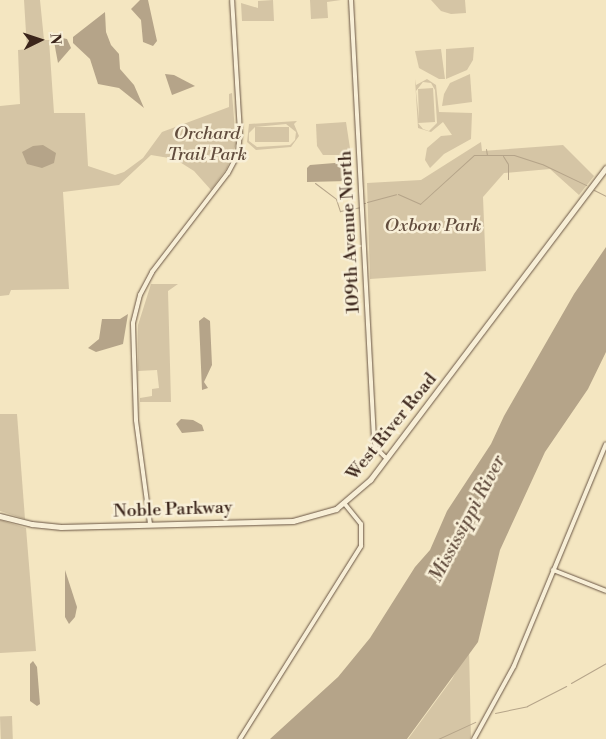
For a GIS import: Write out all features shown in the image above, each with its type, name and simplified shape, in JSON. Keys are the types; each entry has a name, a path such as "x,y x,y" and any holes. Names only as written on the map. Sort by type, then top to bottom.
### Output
{"main road":[{"name":"West River Road","path":"344,504 367,484 606,168"},
{"name":"Noble Parkway","path":"0,516 50,527 300,520 326,514 344,504"}],"street":[{"path":"150,524 136,420 133,323 140,295 152,272 228,173 238,154 240,133 232,0"},
{"name":"109th Avenue North","path":"351,0 374,438 376,448 386,458"},
{"path":"474,739 513,668 606,444"},
{"name":"West River Road","path":"240,739 361,546 361,524 344,504"},
{"path":"553,570 606,591"}],"green space":[{"name":"Orchard Trail Park","path":"24,0 40,0 44,40 49,40 54,113 85,113 88,166 115,175 124,172 143,158 162,132 229,107 229,94 232,93 236,144 227,168 211,190 194,171 175,159 151,155 119,185 63,192 69,289 11,290 9,295 0,296 0,106 20,104 18,50 27,49"},
{"path":"273,0 274,21 242,21 241,3 258,8 258,1"},
{"path":"310,0 341,0 327,2 328,18 311,19"},
{"path":"431,0 465,0 466,13 451,14 441,11"},
{"path":"474,47 473,60 467,70 446,79 446,49"},
{"path":"441,49 445,79 439,79 419,68 415,51"},
{"path":"470,74 472,102 442,106 444,94 450,83"},
{"path":"415,79 416,85 427,79 436,85 439,112 472,113 471,139 444,154 430,168 425,160 427,148 441,136 452,135 443,122 431,132 418,128","holes":["423,82 431,83 435,90 437,123 429,131 423,129 418,123 435,122 433,88 418,89 419,119 416,91"]},
{"path":"297,121 294,124 299,136 291,147 256,150 247,142 249,124","holes":["286,124 296,132 295,140 290,145 257,147 249,141 249,133 255,127"]},
{"path":"346,122 351,155 323,155 317,146 316,124"},
{"path":"255,127 289,127 289,142 255,142"},
{"name":"Oxbow Park","path":"481,142 482,151 563,145 594,176 579,195 550,169 504,173 483,197 486,271 370,279 367,183 421,180"},
{"path":"151,284 178,284 168,291 171,402 140,402 140,398 152,396 152,389 159,388 157,370 138,371 138,325"},
{"path":"0,414 17,414 25,519 0,511"},
{"path":"0,520 26,528 36,651 0,653"},
{"path":"469,647 471,739 408,739 452,679"},
{"path":"0,716 12,716 13,739 1,739"}],"water":[{"path":"140,0 148,0 157,41 153,46 143,42 141,20 131,9"},
{"path":"105,12 106,32 111,45 119,54 120,69 134,85 144,108 119,88 98,84 90,59 73,43 73,37"},
{"path":"53,36 67,39 71,48 58,63"},
{"path":"165,74 174,75 195,86 172,95"},
{"path":"43,145 56,153 54,163 42,168 27,164 22,152 33,146"},
{"path":"347,162 351,166 352,177 348,181 307,182 307,168 310,165"},
{"name":"Mississippi River","path":"606,247 606,352 588,389 545,452 500,550 478,642 407,739 270,739 338,677 370,638 415,567 430,550 447,511 491,444 504,416 574,294"},
{"path":"128,314 123,344 96,352 88,348 99,339 102,319 120,319"},
{"path":"204,317 210,321 212,365 204,382 208,388 202,390 199,321"},
{"path":"181,419 193,420 202,425 204,431 182,433 176,424"},
{"path":"65,570 77,607 75,617 69,624 65,617"},
{"path":"33,661 37,667 40,704 37,706 30,701 30,664"}],"waterway":[{"path":"486,149 487,155"},
{"path":"398,194 420,204 474,155 514,155 542,164 586,185"},
{"path":"503,156 508,164 508,179"},
{"path":"315,183 336,199 340,211 360,207"},
{"path":"594,190 606,196"},
{"path":"367,202 396,194"},
{"path":"571,683 606,663"},
{"path":"495,713 527,706 566,686"},
{"path":"438,739 475,722"}]}
